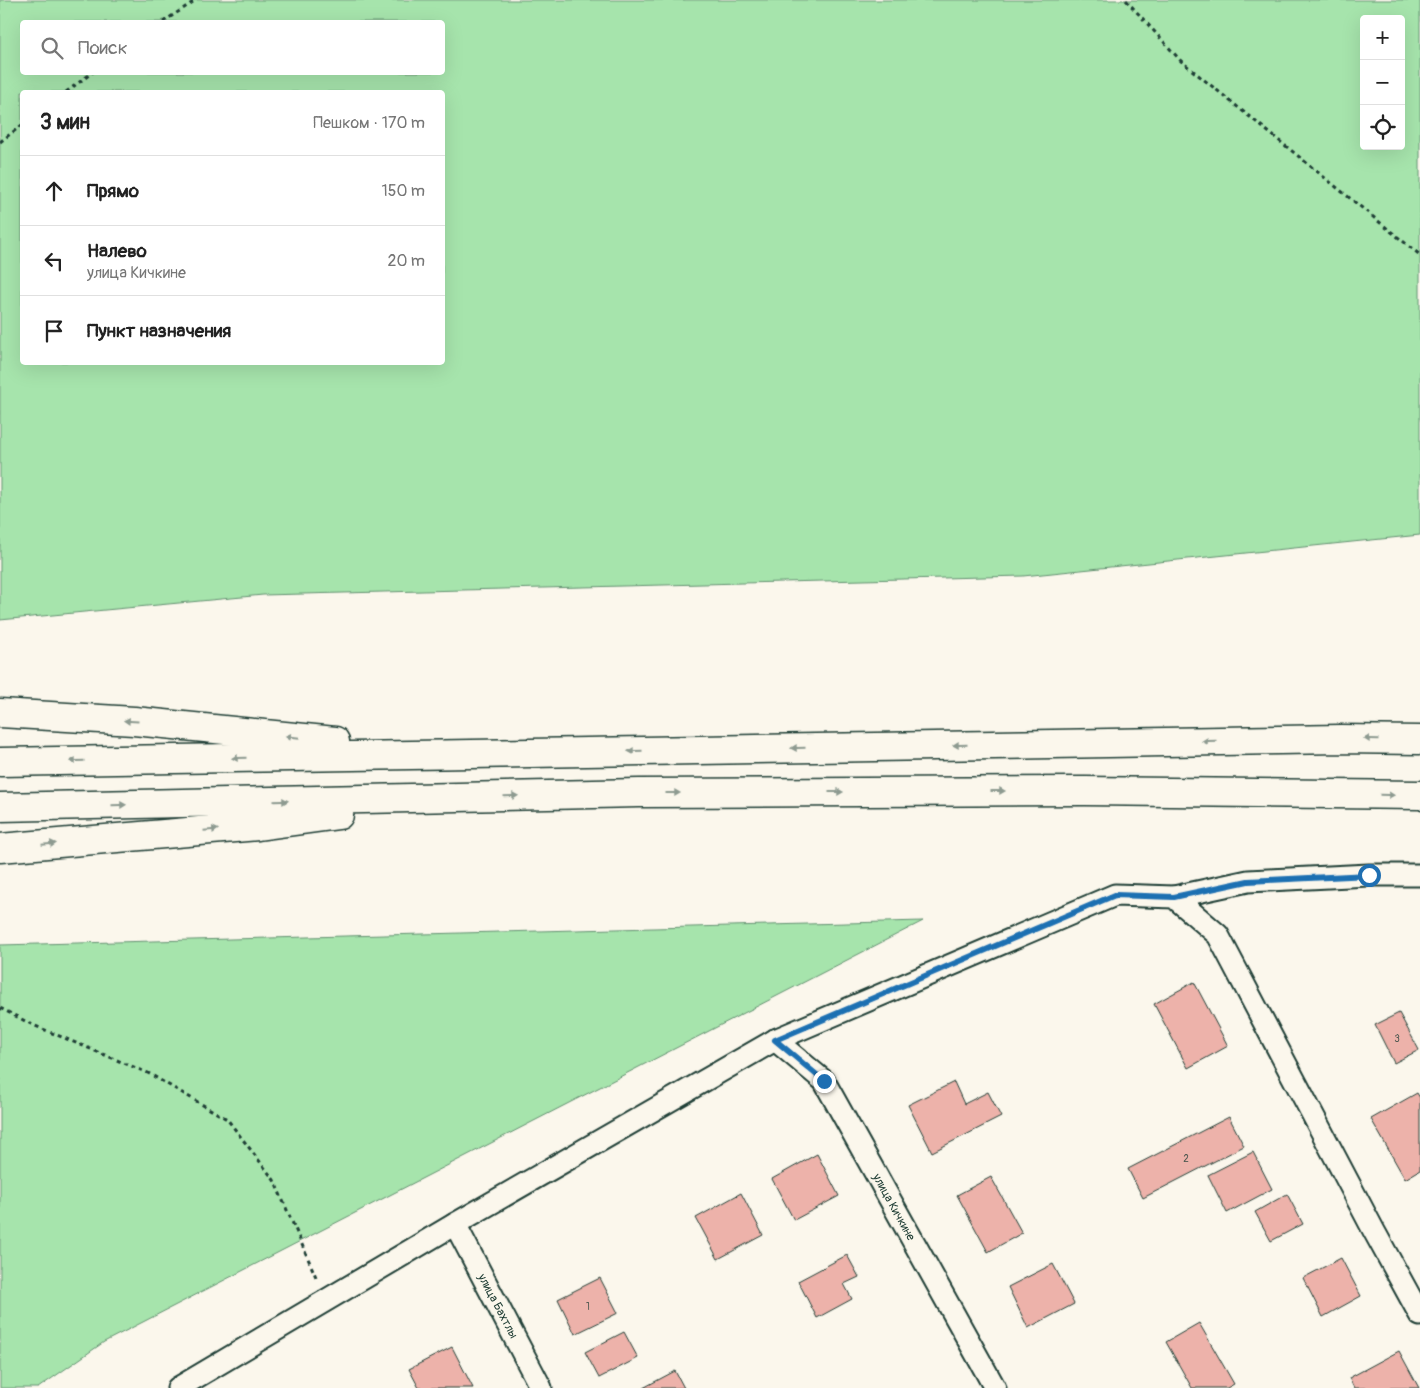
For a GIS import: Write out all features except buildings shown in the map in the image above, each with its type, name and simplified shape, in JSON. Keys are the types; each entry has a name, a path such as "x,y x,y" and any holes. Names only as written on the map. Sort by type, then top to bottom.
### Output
{"main road":[{"path":"0,713 134,721 463,754"},
{"path":"0,762 1331,739 1420,740"},
{"path":"0,807 649,793 1085,791 1420,796"},
{"path":"0,848 258,826 462,797"}],"street":[{"path":"178,1388 455,1224 775,1040 1115,895 1174,897 1248,881 1369,875 1420,875"},
{"path":"1174,897 1218,935 1374,1232 1420,1315"},
{"name":"улица Кичкине","path":"775,1040 824,1081 995,1388"},
{"name":"улица Бахтлы","path":"455,1224 541,1388"}],"path":[{"path":"166,20 196,0"},
{"path":"1126,0 1181,61 1420,256"},
{"path":"69,90 89,75"},
{"path":"0,142 20,127"},
{"path":"0,1008 33,1025 148,1074 227,1120 274,1180 326,1301"}],"green space":[{"path":"0,0 1420,0 1420,535 1023,576 263,595 0,620"},
{"path":"923,921 104,1342 38,1388 0,1388 0,945"}],"route":[{"path":"824,1081 775,1040 1115,895 1174,897 1248,881 1369,875"}]}
